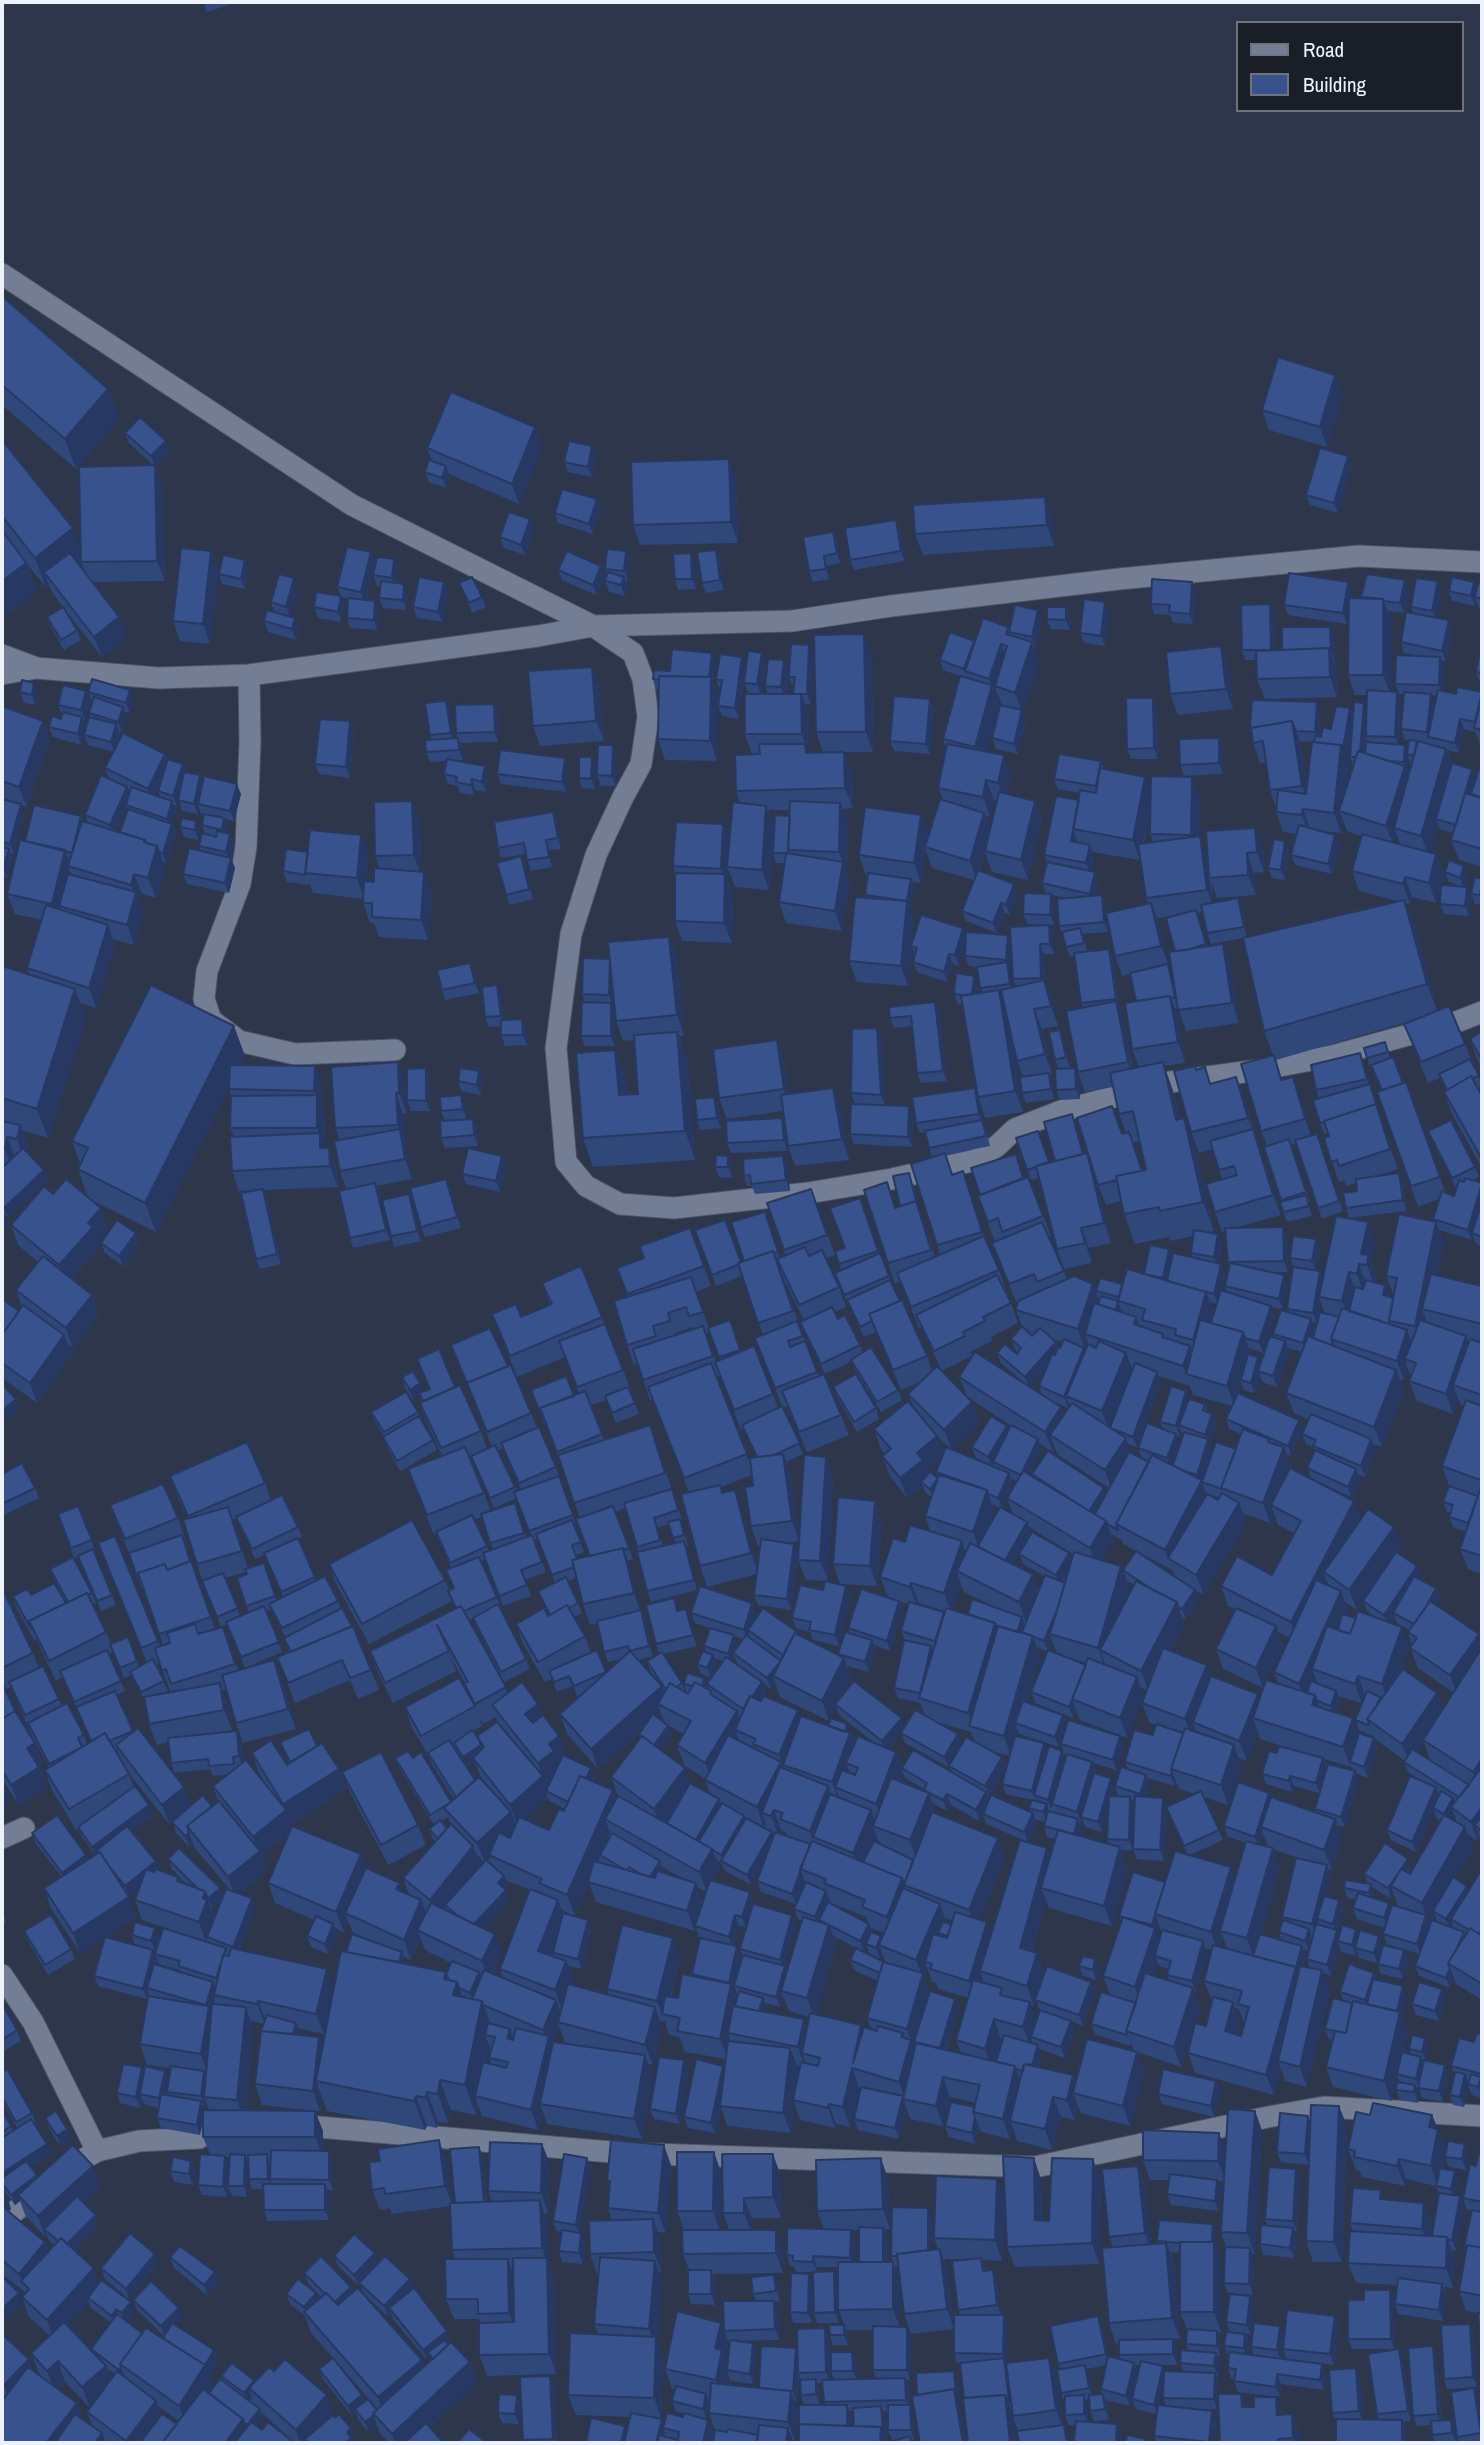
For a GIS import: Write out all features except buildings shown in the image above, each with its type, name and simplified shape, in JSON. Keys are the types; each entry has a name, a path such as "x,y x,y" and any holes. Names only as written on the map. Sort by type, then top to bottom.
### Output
{"street":[{"path":"2,274 352,505 593,626 633,653 643,679 648,718 641,764 597,855 571,934 556,1048 566,1162 586,1186 620,1204 674,1208 808,1193 892,1179 976,1160 998,1146 1015,1129 1061,1111 1170,1082 1259,1070 1332,1056 1459,1021 1482,1012"},
{"path":"2,674 36,668 159,678 249,675 538,636 593,626 792,621 891,606 1119,579 1359,556 1482,562"},
{"path":"2,655 36,668"},
{"path":"249,675 250,742 246,846 240,884 207,971 204,999 211,1020 239,1041 295,1054 395,1050"},
{"path":"2,1838 24,1828"},
{"path":"2,1975 33,2022 97,2151"},
{"path":"269,2125 296,2125 622,2153 1035,2167 1324,2107 1482,2116"},
{"path":"2,2222 64,2171 97,2151 139,2141 199,2138 215,2125 242,2125"}]}
